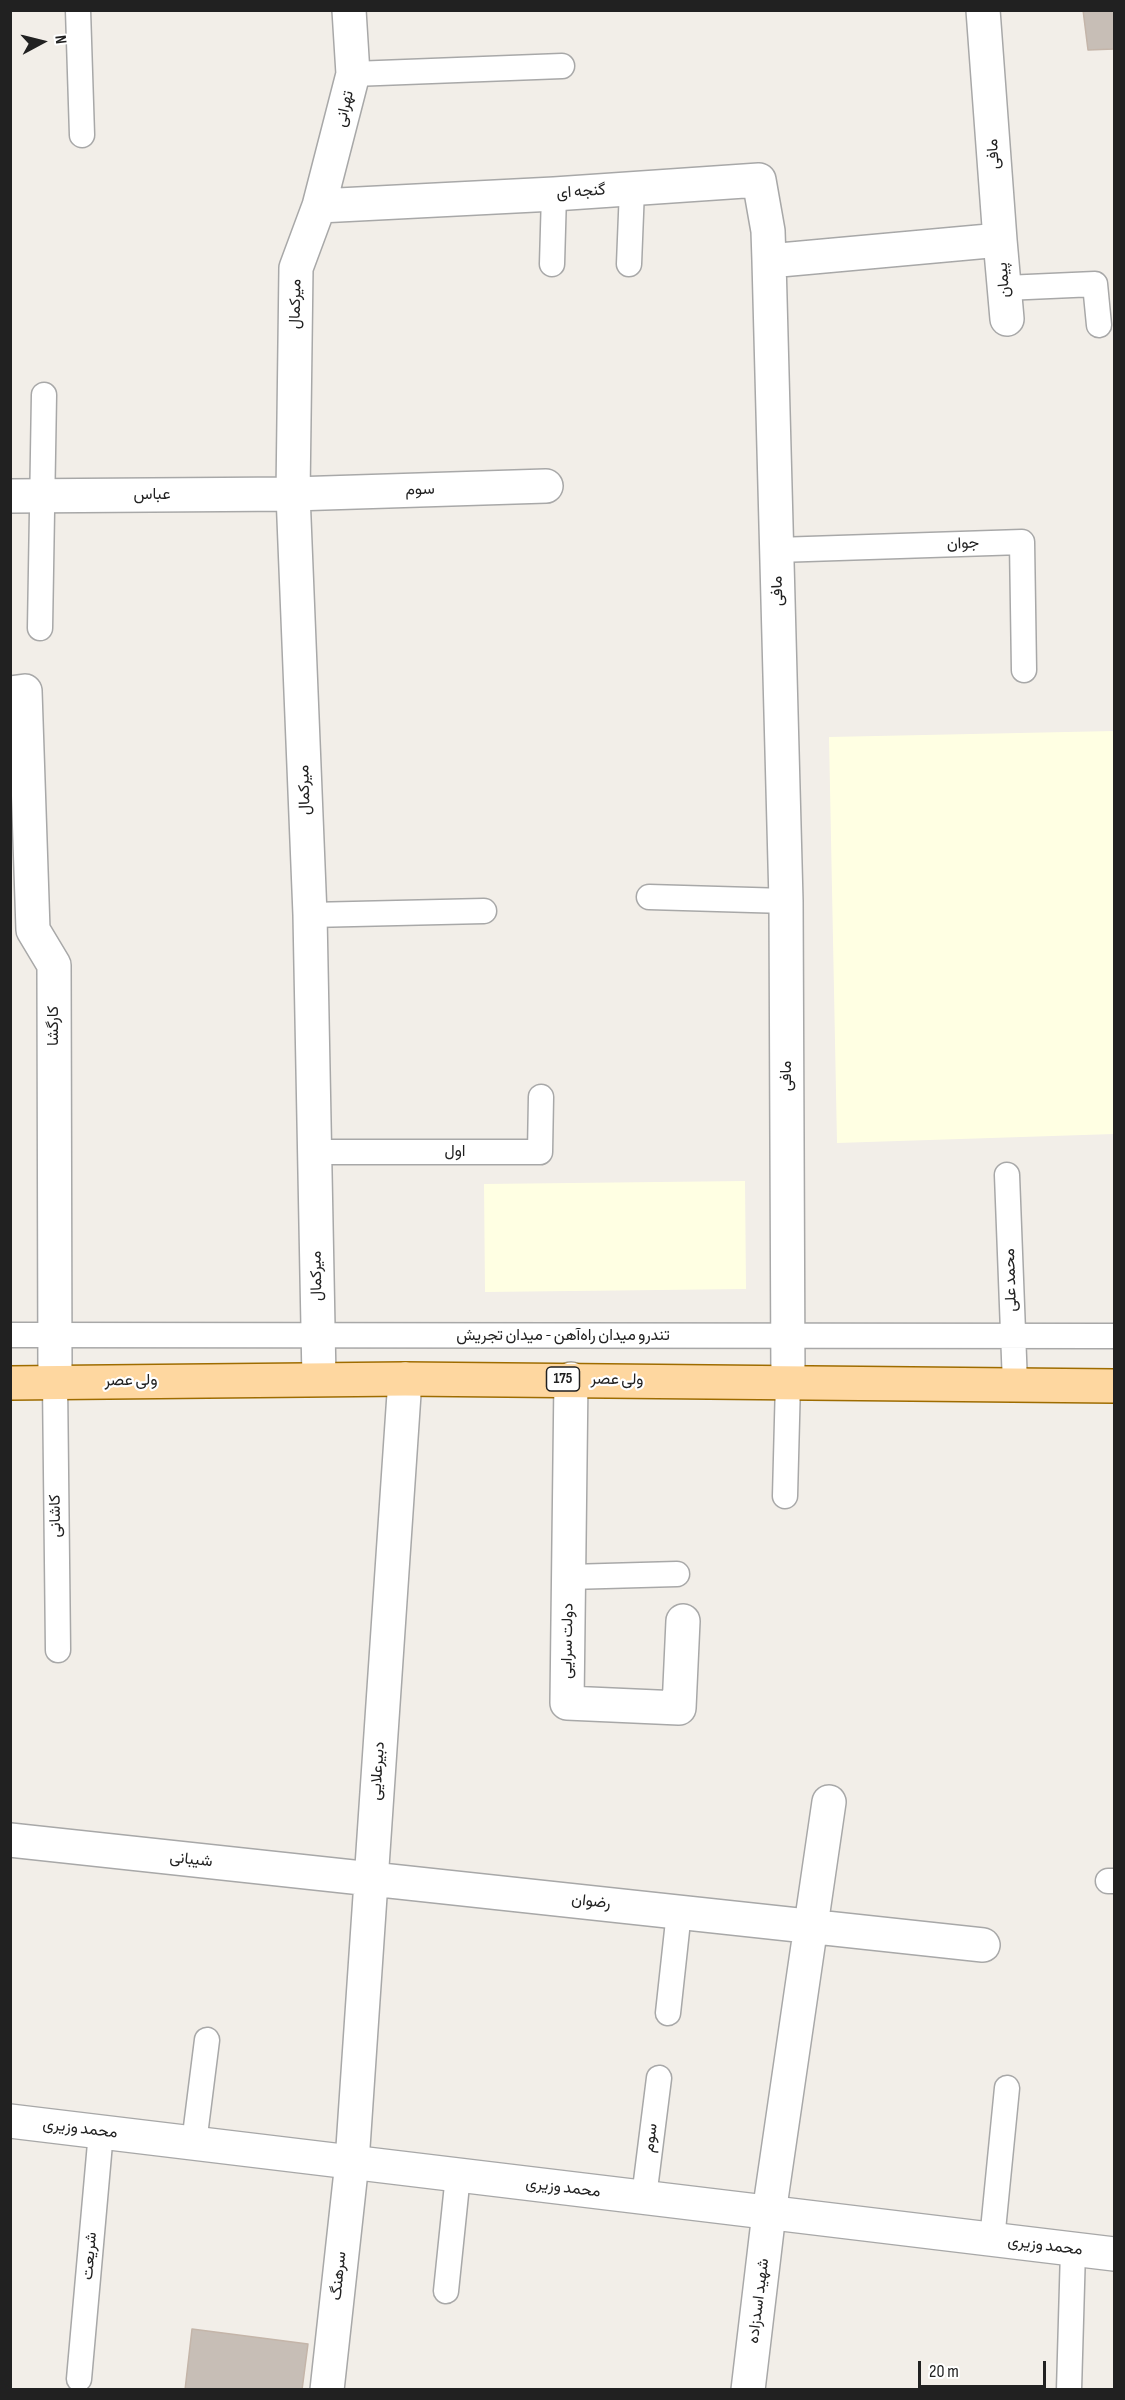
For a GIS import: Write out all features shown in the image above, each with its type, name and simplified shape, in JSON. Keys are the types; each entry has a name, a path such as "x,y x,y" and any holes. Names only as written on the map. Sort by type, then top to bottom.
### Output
{"main road":[{"name":"ولی عصر","path":"10,1383 571,1379 1114,1386"}],"street":[{"name":"تهرانی","path":"319,206 353,74 349,10"},
{"name":"مافی","path":"983,10 1000,240"},
{"name":"گنجه ای","path":"319,206 554,194 759,180 768,231 769,261"},
{"name":"میرکمال","path":"319,206 296,268 293,494 310,915 319,1379"},
{"path":"769,261 1000,240"},
{"name":"پیمان","path":"1000,240 1006,304"},
{"name":"مافی","path":"769,261 786,901 788,1382"},
{"name":"سوم","path":"293,494 546,486"},
{"name":"عباس","path":"25,496 293,494"},
{"name":"کارگشا","path":"10,693 25,692 33,930 26,943 54,965 55,1382"},
{"name":"دبیرعلایی","path":"352,2162 405,1379"},
{"name":"دولت سرایی","path":"571,1379 567,1703 679,1708 682,1621"},
{"path":"770,2213 828,1802"},
{"name":"شیبانی","path":"10,1840 371,1879"},
{"name":"رضوان","path":"371,1879 983,1945"},
{"name":"محمد وزیری","path":"10,2121 1114,2254"},
{"name":"سرهنگ","path":"327,2390 352,2162"},
{"name":"شهید اسدزاده","path":"747,2390 770,2213"}],"lane":[{"path":"78,10 82,135"},
{"path":"353,74 562,66"},
{"path":"629,264 632,189"},
{"path":"552,264 554,194"},
{"path":"1006,304 1095,284 1099,325"},
{"path":"40,628 25,496 44,394"},
{"name":"جوان","path":"777,550 1022,542 1024,670"},
{"path":"649,897 786,901"},
{"path":"310,915 484,911"},
{"name":"اول","path":"314,1152 540,1152 541,1097"},
{"name":"محمد علی","path":"1007,1175 1015,1384"},
{"name":"تندرو میدان راه‌آهن - میدان تجریش","path":"10,1335 1114,1336"},
{"name":"کاشانی","path":"55,1382 58,1650"},
{"path":"785,1496 788,1382"},
{"path":"569,1577 677,1574"},
{"path":"668,2013 678,1912"},
{"path":"194,2143 207,2040"},
{"name":"سوم","path":"644,2198 659,2078"},
{"path":"992,2240 1006,2088"},
{"name":"شریعت","path":"79,2379 101,2132"},
{"path":"446,2291 458,2175"},
{"path":"1069,2390 1073,2250"}],"shaded area":[{"path":"1114,731 1114,1134 837,1143 829,737"},
{"path":"745,1181 746,1289 485,1292 484,1184"}],"building":[{"path":"1083,10 1114,10 1114,49 1088,50"},
{"path":"192,2329 308,2344 302,2390 185,2390"}]}
